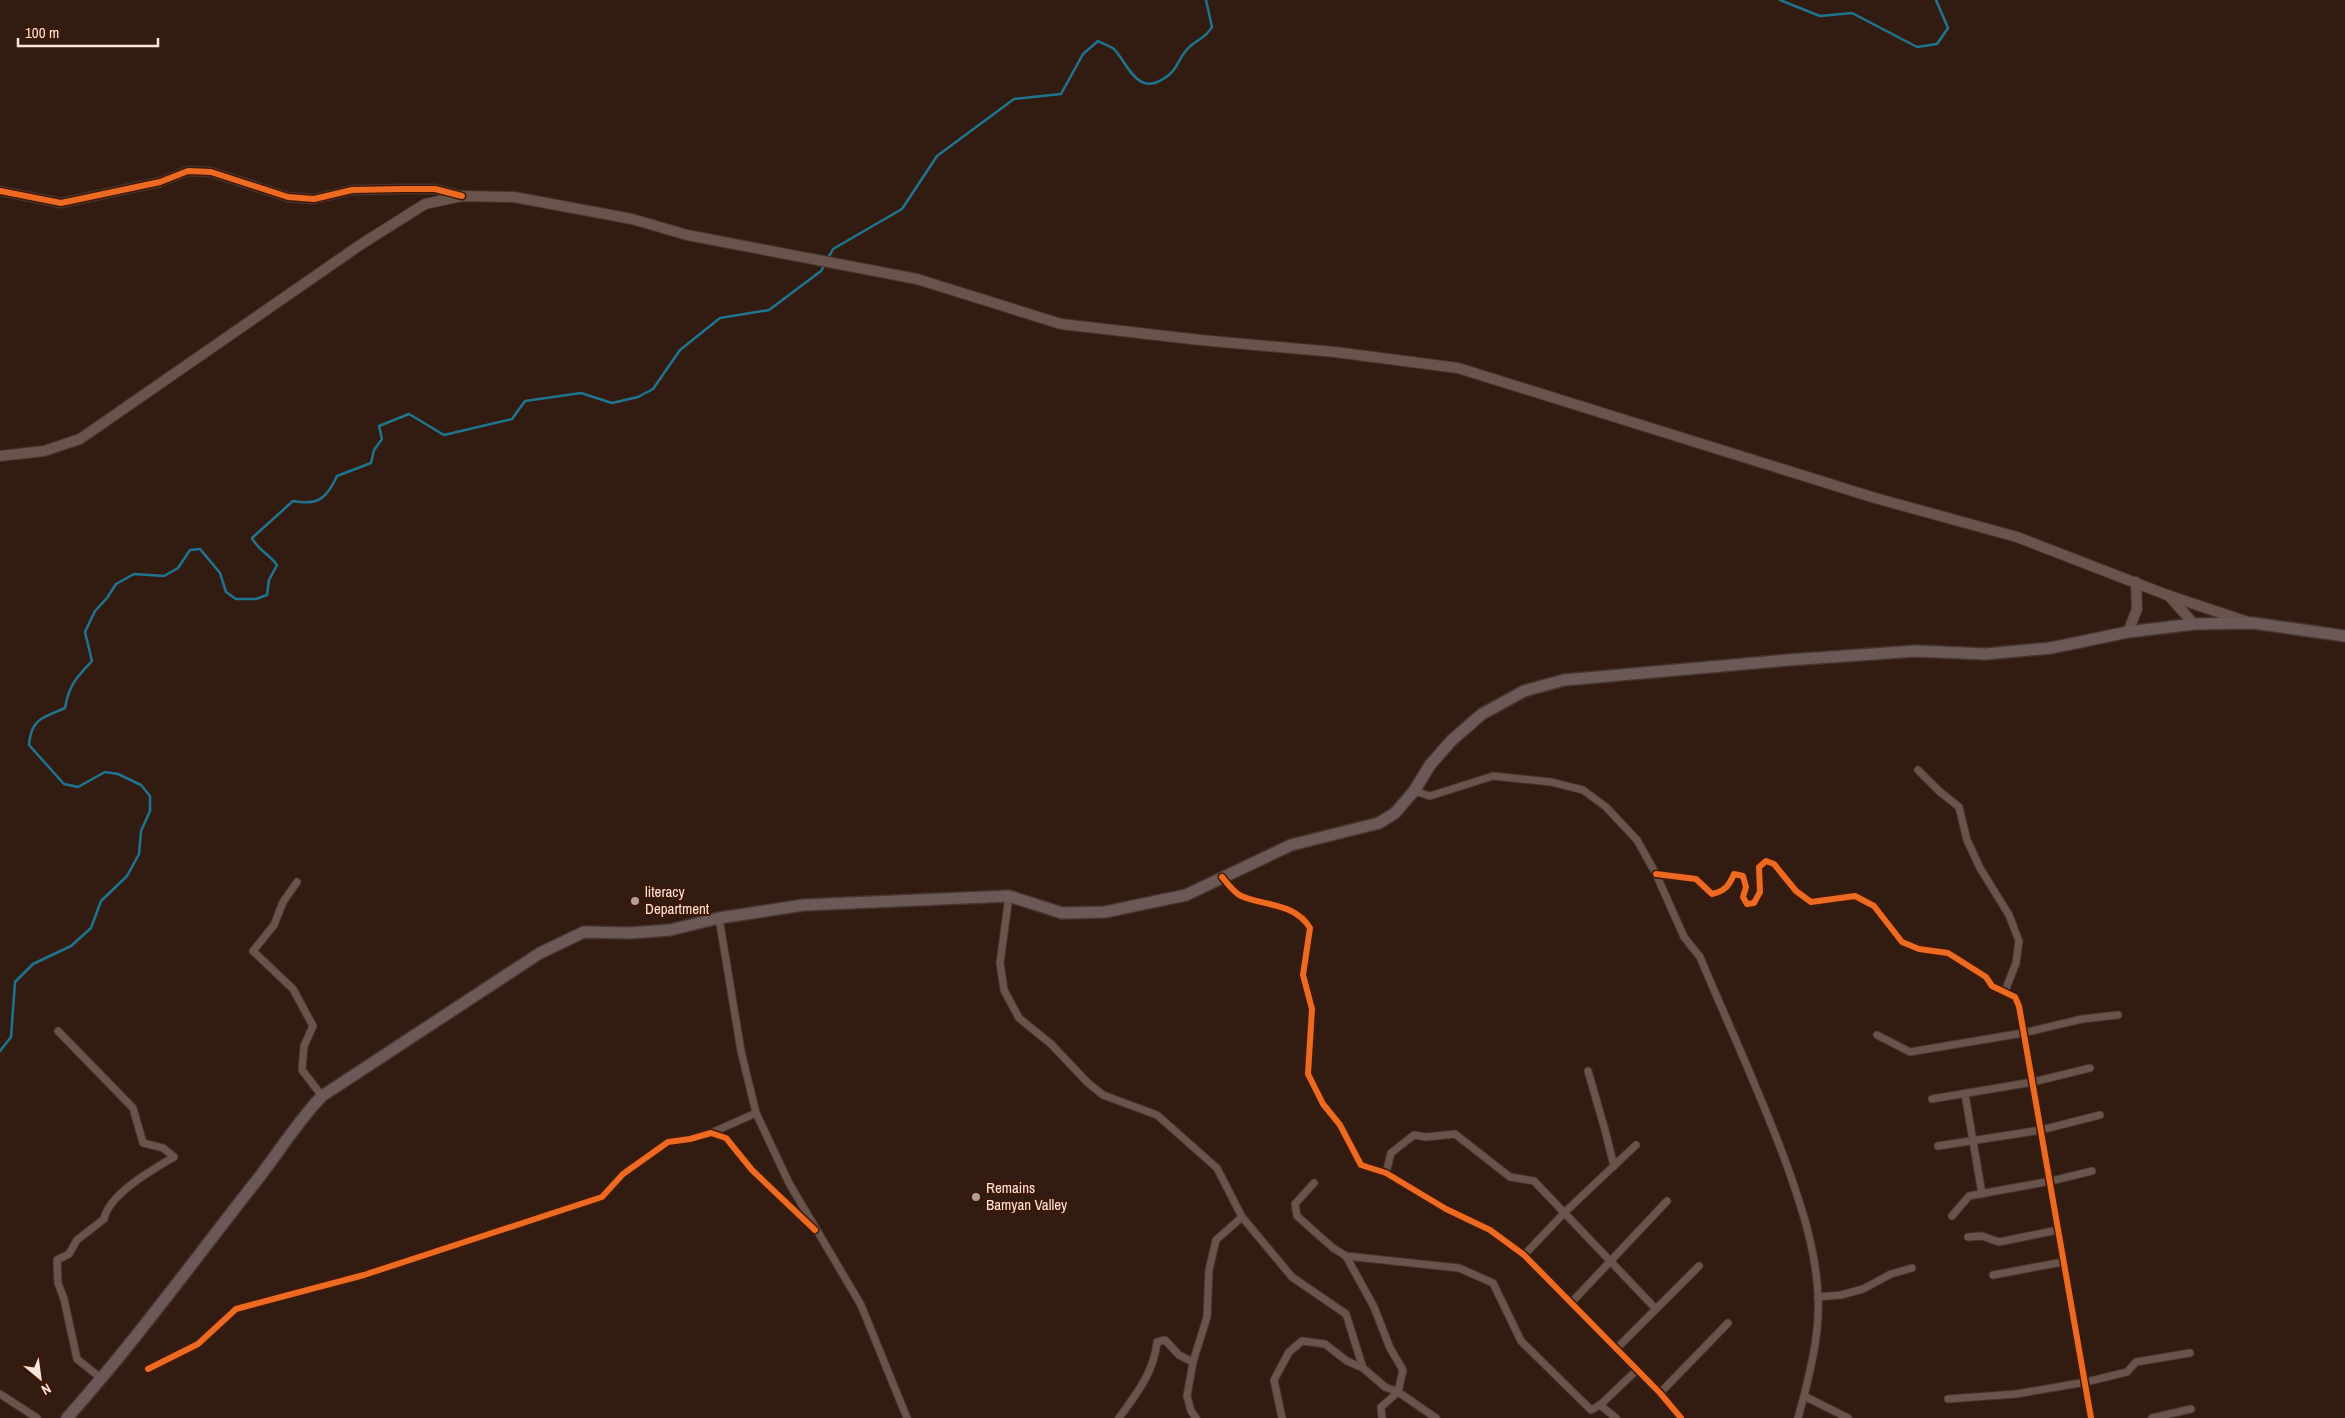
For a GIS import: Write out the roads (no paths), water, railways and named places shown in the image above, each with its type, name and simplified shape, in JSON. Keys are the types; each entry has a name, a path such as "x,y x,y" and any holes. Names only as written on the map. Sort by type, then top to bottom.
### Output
{"main road":[{"path":"0,456 44,451 80,439 395,222 425,204 462,196 514,197 632,219 687,235 917,279 1061,324 1200,340 1335,352 1458,368 1866,496 2017,537 2167,595 2253,623"},
{"path":"2128,632 2137,609 2136,582"},
{"path":"2167,595 2194,624"},
{"path":"67,1418 102,1379 258,1179 308,1110 322,1096 533,957 584,932 629,934 670,930 719,918 804,905 1009,896 1062,912 1105,912 1186,895 1291,845 1379,823 1394,812 1414,791 1430,765 1452,740 1482,714 1524,691 1564,680 1788,660 1916,651 1986,654 2051,648 2128,632 2194,624 2253,623 2345,636"}],"street":[{"path":"0,191 61,202 160,182 188,172 211,172 288,197 314,199 352,190 402,189 435,189 462,196"},
{"path":"1918,770 1939,791 1959,807 1967,840 1980,868 2009,915 2019,941 2016,963 2005,991"},
{"path":"1414,791 1430,796 1493,776 1551,782 1583,790 1606,807 1638,840 1656,874 1684,937 1700,957 1775,1130 1808,1225 1815,1260 1818,1297 1815,1350 1798,1418"},
{"path":"1656,874 1696,879 1712,894 1721,892 1729,885 1734,874 1743,876 1746,887 1743,898 1747,904 1754,904 1760,892 1759,867 1766,862 1774,864 1803,898 1811,902 1855,896 1874,906 1902,942 1919,949 1948,953 1986,977 1992,986 2015,997 2019,1006 2033,1082 2091,1418"},
{"path":"1222,877 1240,896 1284,908 1304,917 1310,928 1303,975 1312,1009 1308,1074 1323,1104 1340,1124 1361,1165 1386,1173 1446,1210 1490,1230 1524,1255 1617,1348 1681,1418"},
{"path":"297,882 283,902 274,924 253,951 293,989 313,1026 304,1046 302,1070 322,1096"},
{"path":"1009,896 1000,963 1004,990 1018,1018 1050,1044 1088,1083 1104,1095 1157,1115 1217,1168 1242,1217 1292,1277 1346,1314 1363,1368"},
{"path":"719,918 741,1051 756,1113 789,1183 861,1305 907,1418"},
{"path":"1877,1034 1910,1052 2023,1033 2082,1019 2118,1015"},
{"path":"58,1031 133,1108 143,1143 163,1148 174,1157 139,1178 106,1210 104,1219 77,1240 69,1254 57,1260 58,1282 64,1300 77,1359 102,1379"},
{"path":"1932,1098 2033,1082 2090,1068"},
{"path":"1588,1071 1614,1166"},
{"path":"1965,1094 1982,1194"},
{"path":"148,1369 198,1344 236,1310 364,1275 602,1197 623,1174 668,1142 690,1139 711,1133 756,1113"},
{"path":"1938,1146 2041,1130 2100,1115"},
{"path":"711,1133 726,1138 752,1170 815,1230"},
{"path":"1386,1173 1391,1153 1414,1135 1426,1137 1455,1134 1510,1177 1534,1181 1655,1308"},
{"path":"1524,1255 1565,1212 1636,1145"},
{"path":"1952,1216 1969,1196 2051,1182 2092,1171"},
{"path":"1314,1183 1295,1204 1297,1216 1333,1248 1346,1256 1459,1268 1493,1282 1521,1341 1591,1410 1600,1405 1637,1370"},
{"path":"1571,1303 1668,1201"},
{"path":"1196,1418 1191,1411 1187,1396 1193,1362 1207,1317 1209,1270 1216,1240 1242,1217"},
{"path":"1968,1237 1982,1236 1999,1242 2058,1230"},
{"path":"1346,1256 1374,1307 1390,1348 1403,1370 1398,1392 1380,1407 1382,1418"},
{"path":"1993,1275 2063,1262"},
{"path":"1617,1348 1698,1266"},
{"path":"1818,1297 1842,1295 1863,1289 1891,1274 1912,1268"},
{"path":"1660,1393 1728,1323"},
{"path":"1119,1418 1138,1392 1155,1360 1157,1342 1165,1340 1179,1355 1193,1362"},
{"path":"1282,1418 1274,1380 1289,1352 1302,1341 1325,1344 1346,1361 1363,1368 1385,1387 1398,1392 1436,1418"},
{"path":"1948,1400 2016,1394 2086,1382 2127,1372 2136,1362 2190,1353"},
{"path":"0,1394 37,1418"},
{"path":"1804,1396 1848,1418"},
{"path":"1600,1405 1616,1418"},
{"path":"2152,1418 2191,1409"}],"waterway":[{"path":"827,260 833,249 902,209 937,156 1014,99 1061,94 1083,54 1098,41 1115,50 1136,78 1143,83 1150,84 1170,74 1188,48 1206,35 1212,27 1206,0"},
{"path":"1780,0 1820,16 1852,13 1917,47 1937,44 1948,28 1936,0"},
{"path":"0,1051 11,1037 15,982 33,964 71,946 91,928 101,901 127,876 139,854 141,831 150,811 150,796 141,785 118,774 105,772 78,787 64,784 29,745 30,736 35,724 44,717 65,708 74,682 92,661 85,632 95,611 116,584 134,574 164,576 178,568 190,550 200,549 220,573 226,592 236,599 256,599 267,595 269,580 277,565 257,546 252,538 293,501 309,502 321,499 337,476 371,463 374,450 382,439 379,426 409,414 444,435 512,419 525,401 581,393 612,403 638,397 653,389 680,350 720,318 769,310 821,271 825,264"}],"place":[{"name":"literacy Department","path":"635,901"},
{"name":"Remains Bamyan Valley","path":"976,1197"}]}
